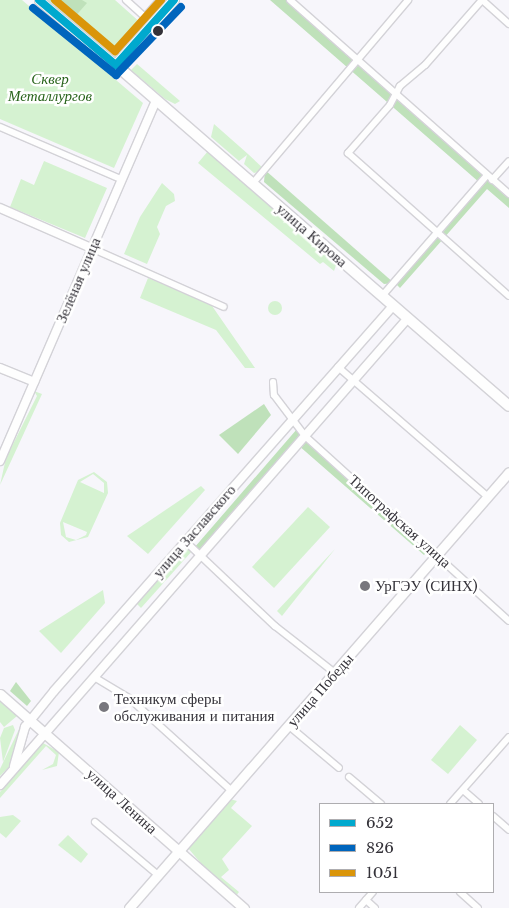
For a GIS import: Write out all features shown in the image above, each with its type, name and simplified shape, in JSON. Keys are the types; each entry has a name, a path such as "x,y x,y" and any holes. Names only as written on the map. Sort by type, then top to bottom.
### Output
{"main road":[{"path":"39,0 116,65 174,0"},
{"name":"улица Кирова","path":"116,65 509,406"},
{"name":"улица Победы","path":"129,908 509,472"},
{"name":"улица Ленина","path":"0,694 244,908"}],"street":[{"path":"126,0 145,17 160,0"},
{"path":"290,0 393,95 509,194"},
{"path":"252,183 408,0"},
{"path":"509,24 482,0 393,95 390,105 348,152 509,296"},
{"name":"Зелёная улица","path":"0,461 156,100"},
{"path":"0,127 121,179"},
{"path":"382,296 436,232 509,161"},
{"path":"0,208 224,307"},
{"name":"улица Заславского","path":"14,768 31,720 185,541 394,306"},
{"name":"улица Заславского","path":"0,784 408,318"},
{"path":"338,367 488,497"},
{"path":"0,368 34,382"},
{"name":"Типографская улица","path":"273,382 274,395 295,417 305,436 438,553 493,611 509,621"},
{"path":"185,541 275,626 335,673"},
{"path":"94,677 130,698 232,791"},
{"path":"289,726 339,768"},
{"path":"451,803 509,737"},
{"path":"349,777 380,803"},
{"path":"463,790 478,803"},
{"path":"494,817 509,830"},
{"path":"95,822 158,875"},
{"path":"359,908 372,893"},
{"path":"461,893 478,908"},
{"path":"366,900 375,908"}],"green space":[{"name":"Сквер Металлургов","path":"0,0 22,0 143,103 114,168 0,119"},
{"path":"47,0 115,0 142,24 159,5 163,9 119,57 114,57"},
{"path":"49,0 82,0 87,3 73,19"},
{"path":"270,0 290,0 509,194 509,208 487,189 400,288 396,284 480,183"},
{"path":"137,64 180,101 175,104 165,99 131,70"},
{"path":"214,124 265,170 254,173 244,164 247,155 239,161 211,137"},
{"path":"208,151 338,260 334,271 323,262 320,264 198,163"},
{"path":"44,161 107,188 85,238 10,207 21,179 34,185"},
{"path":"265,170 394,283 384,284 264,182"},
{"path":"162,183 174,194 175,201 166,206 157,227 160,234 147,264 124,254 140,217"},
{"path":"148,278 210,303 255,368 245,368 216,330 140,298"},
{"path":"272,301 278,301 282,308 278,315 272,315 268,311 268,305"},
{"path":"34,391 42,394 0,485 6,458 37,396"},
{"path":"264,404 271,415 238,454 219,435"},
{"path":"297,429 431,547 424,555 298,445 202,555 194,548"},
{"path":"94,472 107,482 108,493 88,537 69,542 61,535 60,523 78,480","holes":["93,474 104,483 104,493 80,482","63,522 87,532 86,535 76,540 66,537"]},
{"path":"201,486 205,490 148,554 127,536"},
{"path":"308,507 330,527 274,588 252,567"},
{"path":"185,547 193,550 141,608 136,603"},
{"path":"335,549 282,616 277,611"},
{"path":"103,590 105,603 61,653 39,631"},
{"path":"16,682 31,701 27,706 10,691"},
{"path":"0,700 17,716 4,727 0,722"},
{"path":"13,725 15,730 3,762 0,738 4,728"},
{"path":"460,725 477,740 448,774 431,760"},
{"path":"20,727 12,764 0,776 0,769"},
{"path":"43,743 59,752 57,766 42,770 53,764 56,755 46,746 0,798 0,792"},
{"path":"230,799 237,801 231,808 252,826 222,859 229,870 221,877 239,892 236,896 215,880 188,848"},
{"path":"13,815 21,821 6,838 0,833 0,817"},
{"path":"68,835 88,854 81,863 58,845"}],"transit line":[{"name":"652","path":"39,0 116,65 174,0"},
{"name":"1051","path":"55,0 115,51 161,0"},
{"name":"826","path":"33,8 116,75 181,7"}],"place":[{"name":"УрГЭУ (СИНХ)","path":"365,586"},
{"name":"Техникум сферы обслуживания и питания","path":"104,707"}]}
